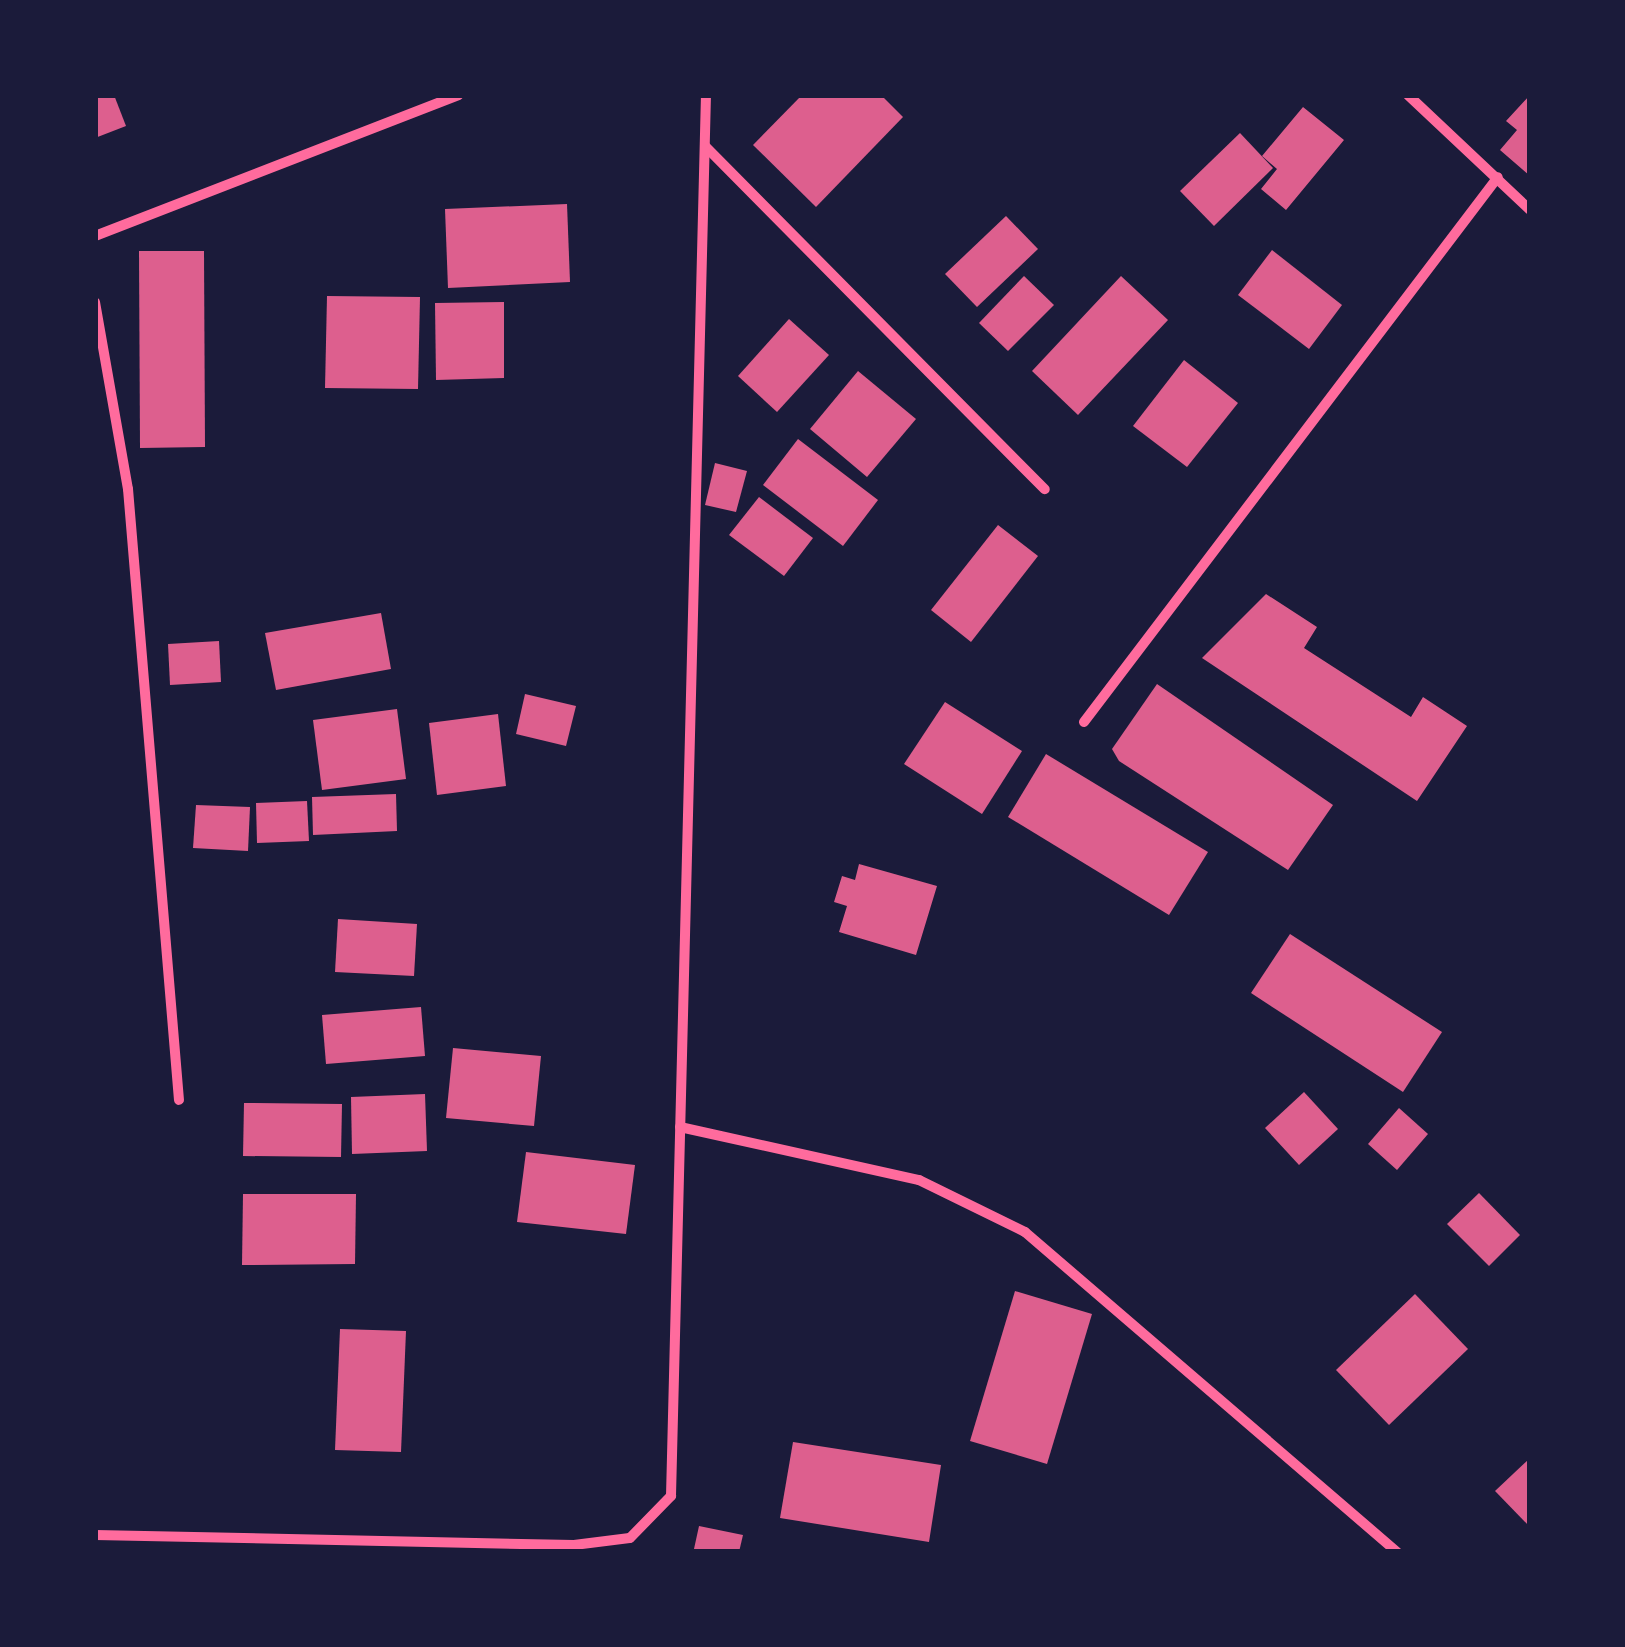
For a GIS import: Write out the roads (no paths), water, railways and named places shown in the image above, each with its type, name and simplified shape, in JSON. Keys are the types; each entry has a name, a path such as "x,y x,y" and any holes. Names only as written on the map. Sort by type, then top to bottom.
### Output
{"street":[{"path":"95,236 458,95"},
{"path":"95,1535 630,1538 671,1496 706,95"},
{"path":"1408,95 1530,210"},
{"path":"705,146 1046,489"},
{"path":"1084,722 1498,177"},
{"path":"95,302 128,489 179,1100"},
{"path":"680,1127 919,1180 1025,1232 1397,1552"}]}
